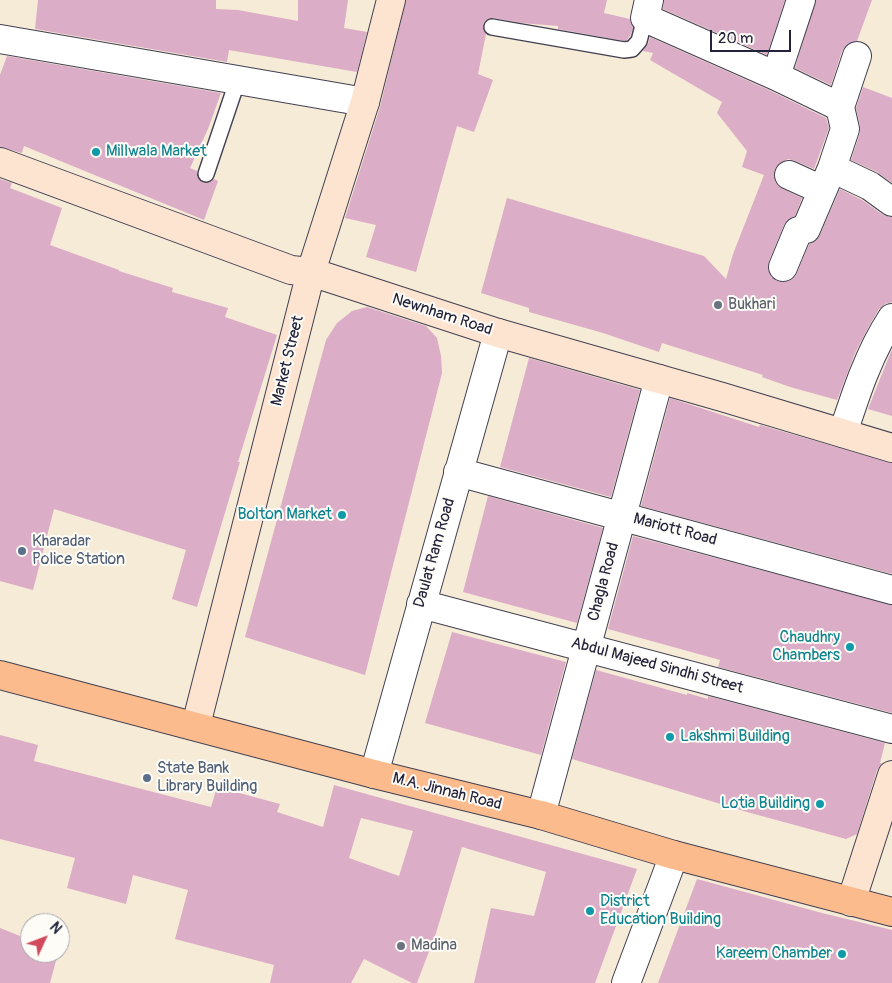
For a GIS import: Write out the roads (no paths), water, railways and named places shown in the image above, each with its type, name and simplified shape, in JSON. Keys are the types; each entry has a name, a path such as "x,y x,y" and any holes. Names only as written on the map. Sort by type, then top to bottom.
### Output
{"highway":[{"name":"M.A. Jinnah Road","path":"0,674 374,774 541,815 674,855 892,912"}],"street":[{"name":"Market Street","path":"196,726 311,272 365,102 391,0"},
{"path":"776,76 801,0"},
{"path":"647,9 840,107"},
{"path":"0,39 365,102"},
{"path":"783,267 798,231 806,229 845,129 840,107 857,56"},
{"name":"Newnham Road","path":"0,162 291,270 311,272 498,333 892,448"},
{"path":"789,175 870,186 892,202"},
{"path":"843,433 878,339 892,318"},
{"name":"Daulat Ram Road","path":"374,774 498,333"},
{"name":"Chagla Road","path":"541,815 659,379"},
{"name":"Mariott Road","path":"458,472 892,590"},
{"name":"Abdul Majeed Sindhi Street","path":"421,604 892,729"},
{"path":"852,902 892,775"},
{"path":"626,983 674,855"}],"lane":[{"path":"492,27 624,50 632,49 639,41 647,9"},
{"path":"206,174 238,79"}],"place":[{"name":"Millwala Market","path":"96,152"},
{"name":"Bukhari","path":"718,305"},
{"name":"Bolton Market","path":"342,515"},
{"name":"Kharadar Police Station","path":"22,551"},
{"name":"Chaudhry Chambers","path":"850,647"},
{"name":"Lakshmi Building","path":"670,737"},
{"name":"State Bank Library Building","path":"147,778"},
{"name":"Lotia Building","path":"820,804"},
{"name":"District Education Building","path":"590,911"},
{"name":"Madina","path":"401,946"},
{"name":"Kareem Chamber","path":"842,954"}]}
